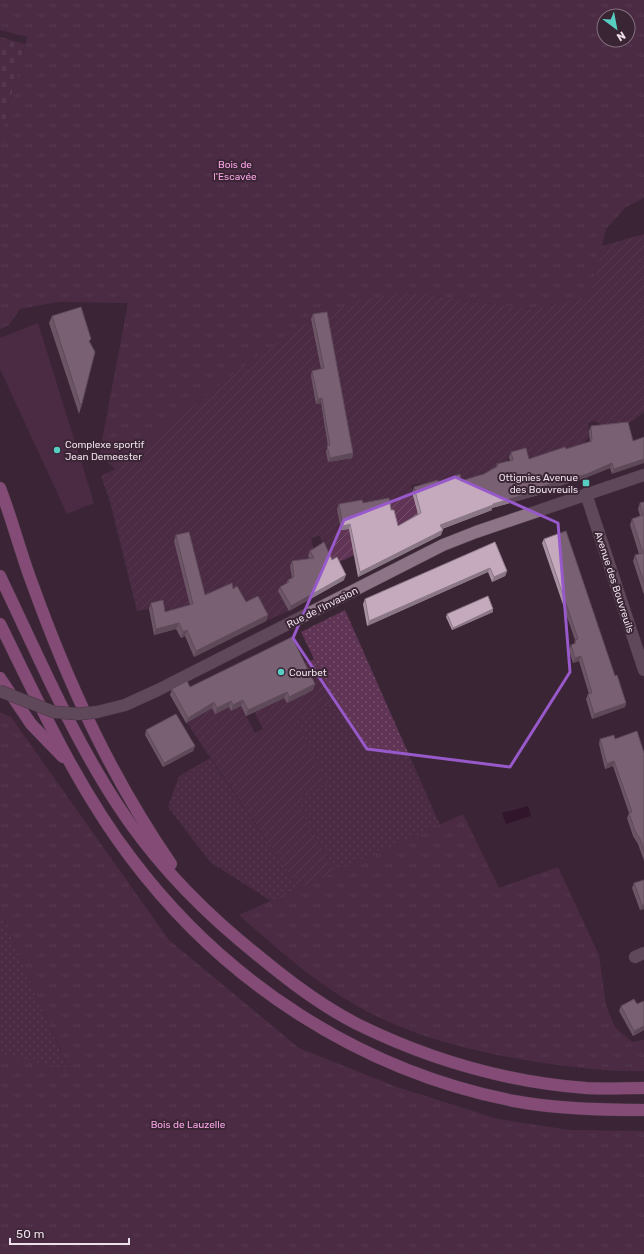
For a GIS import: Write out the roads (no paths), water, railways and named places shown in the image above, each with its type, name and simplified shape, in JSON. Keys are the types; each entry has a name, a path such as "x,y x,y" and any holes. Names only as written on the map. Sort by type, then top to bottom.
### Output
{"highway":[{"path":"0,488 32,582 86,720 144,826 196,901"},
{"path":"0,576 78,740 117,804 148,848 196,901 263,961 307,994 356,1023 409,1047 464,1066 515,1077 587,1088 644,1088"},
{"path":"0,624 71,765 130,857 161,897 203,939 250,981 297,1014 347,1044 398,1067 456,1087 516,1101 590,1110 644,1110"},
{"path":"0,678 31,724 71,765"}],"street":[{"name":"Rue de l'Invasion","path":"0,691 54,712 79,714 97,712 125,704 158,690 443,545 476,532 644,475"},
{"name":"Avenue des Bouvreuils","path":"586,494 644,670"}],"place":[{"name":"Complexe sportif Jean Demeester","path":"57,450"},
{"name":"Ottignies Avenue des Bouvreuils","path":"586,483"},
{"name":"Courbet","path":"281,672"}],"park label":[{"name":"Bois de l'Escavée","path":"235,170"},
{"name":"Bois de Lauzelle","path":"188,1124"}]}
